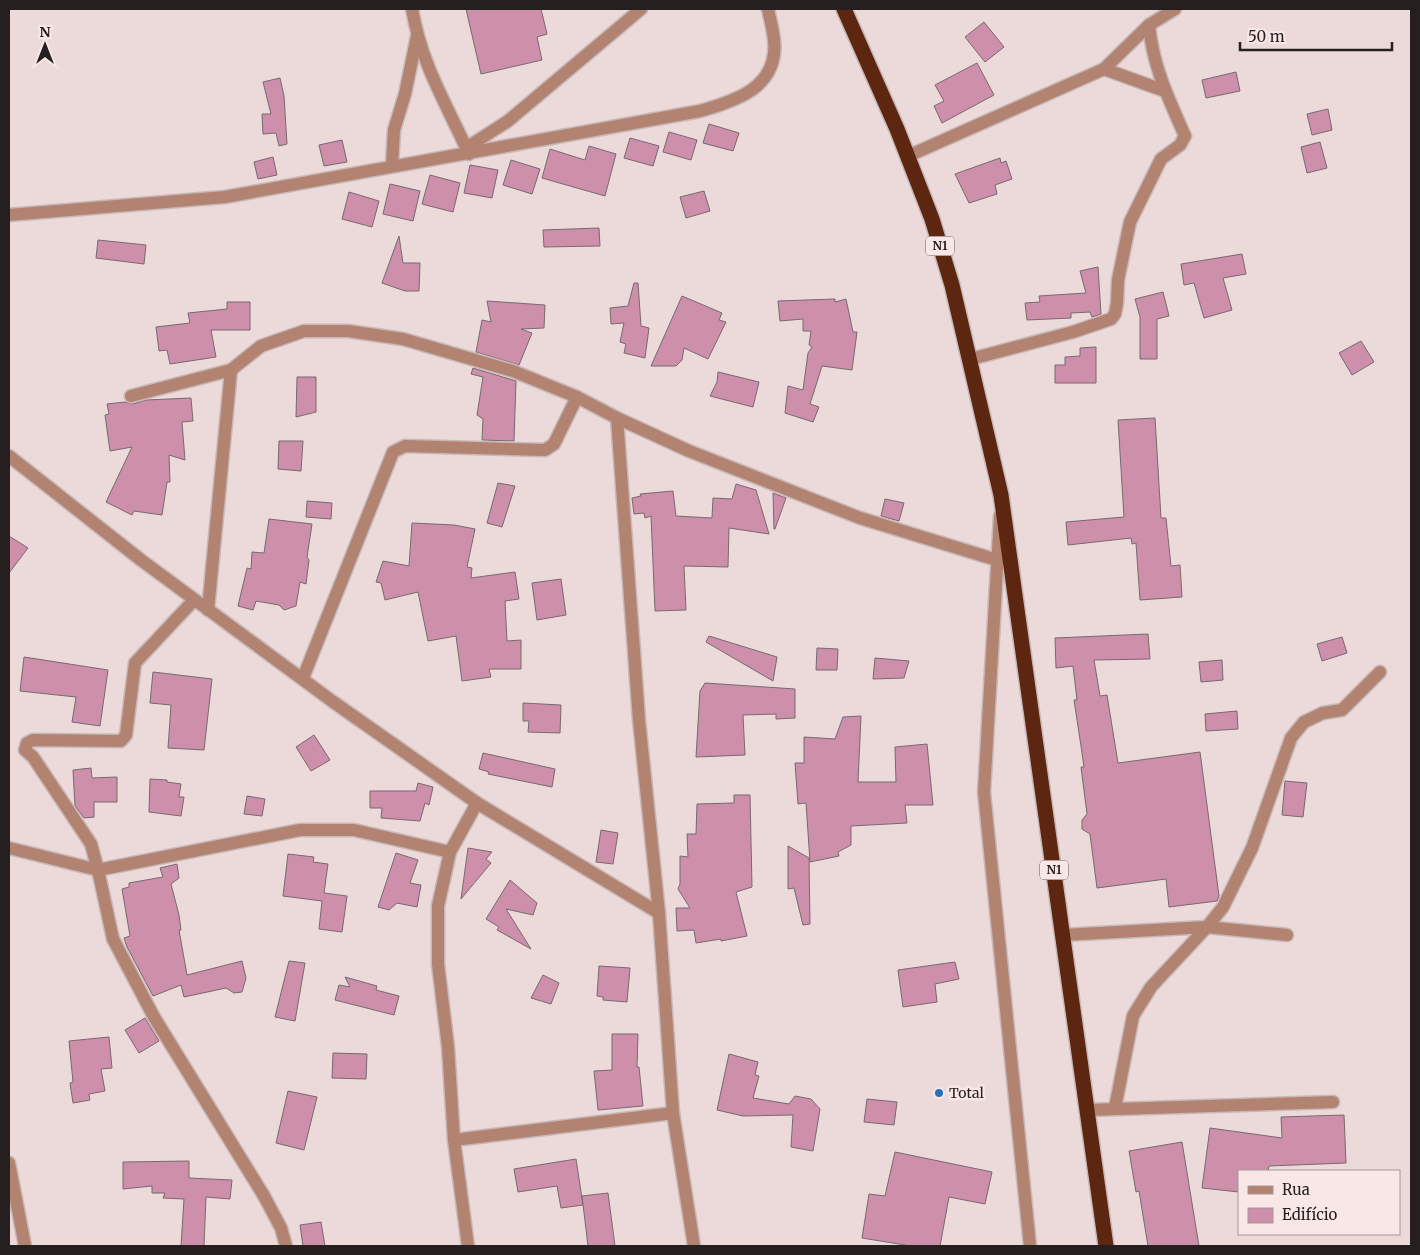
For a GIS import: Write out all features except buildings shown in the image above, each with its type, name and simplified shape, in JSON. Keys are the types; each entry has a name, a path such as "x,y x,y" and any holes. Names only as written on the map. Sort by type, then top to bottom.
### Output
{"highway":[{"name":"N1","path":"844,9 908,156 932,218 952,285 971,360 1001,495 1106,1246"}],"street":[{"path":"412,9 417,36 437,90 467,151"},
{"path":"467,151 508,121 641,9"},
{"path":"9,215 225,197 467,151 659,120 733,102 750,93 764,76 772,61 774,42 768,9"},
{"path":"908,156 1104,69 1149,25 1175,9"},
{"path":"971,360 1073,332 1110,319 1115,314 1118,280 1130,222 1161,159 1180,145 1185,136 1165,91 1152,52 1149,25"},
{"path":"392,165 394,130 405,94 417,36"},
{"path":"1104,69 1165,91"},
{"path":"131,396 231,370 261,346 304,331 348,331 403,339 464,355 513,371 577,397 617,418 689,451 860,518 997,560"},
{"path":"208,610 231,370"},
{"path":"303,678 393,452 405,446 544,450 554,444 577,397"},
{"path":"617,418 639,720 659,913 673,1113 694,1246"},
{"path":"9,456 194,600 332,701 477,802 659,913"},
{"path":"1001,495 984,792 1030,1246"},
{"path":"194,600 135,663 126,735 121,741 33,740 27,743 25,750 34,757 90,844 98,870 112,939 154,1017 264,1196 281,1228 286,1246"},
{"path":"1115,1108 1134,1016 1150,987 1207,927 1223,907 1252,848 1291,738 1304,722 1323,713 1342,710 1380,672"},
{"path":"468,1246 454,1140 438,945 438,906 450,852 477,802"},
{"path":"9,848 98,870 300,830 354,830 450,852"},
{"path":"1063,935 1207,927 1287,935"},
{"path":"1087,1110 1333,1102"},
{"path":"454,1140 673,1113"},
{"path":"9,1163 25,1246"}],"place":[{"name":"Total","path":"939,1093"}]}
